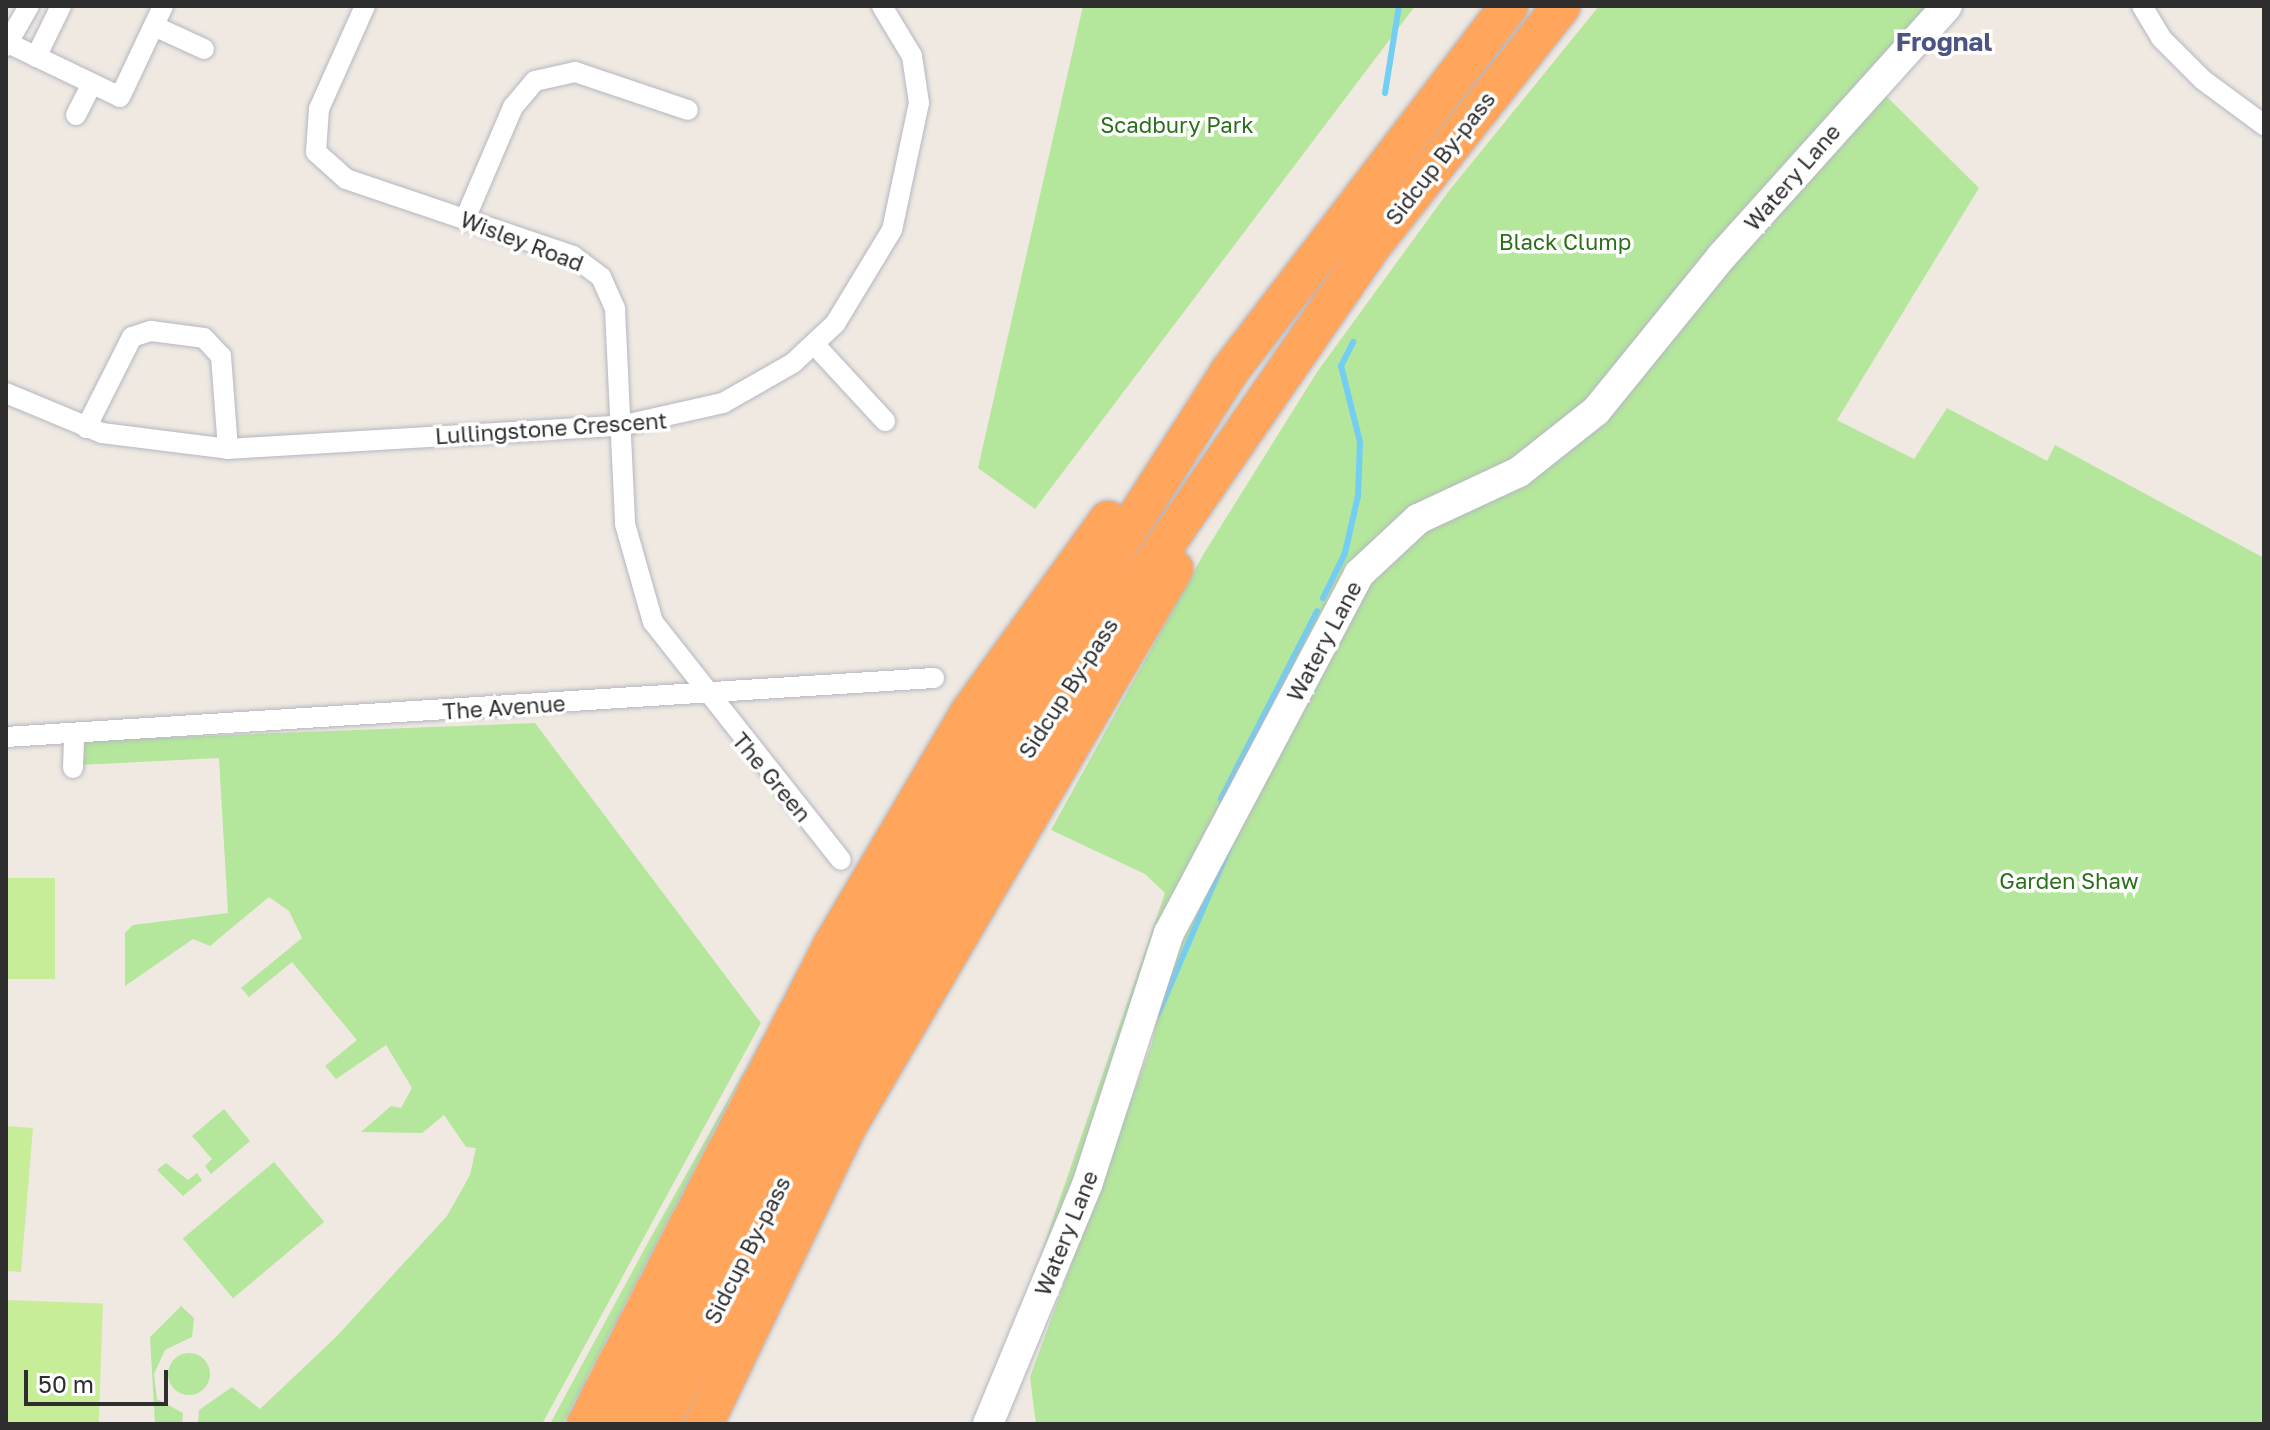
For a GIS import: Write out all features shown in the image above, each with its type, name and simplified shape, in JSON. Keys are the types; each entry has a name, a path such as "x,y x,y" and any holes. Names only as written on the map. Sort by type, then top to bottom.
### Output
{"highway":[{"path":"1477,42 1500,6"},
{"name":"Sidcup By-pass","path":"624,1424 852,982 1229,372 1477,42 1509,6"},
{"name":"Sidcup By-pass","path":"660,1424 880,998 972,841 1170,532 1296,350 1494,88 1561,6"},
{"path":"1494,88 1577,6"},
{"path":"704,1424 847,1127 1296,350"},
{"path":"586,1424 833,944 969,713 1130,490 1229,372"}],"street":[{"path":"29,6 7,45 120,97 163,6"},
{"path":"36,57 61,6"},
{"name":"Wisley Road","path":"365,6 319,109 316,152 346,179 573,256 601,277 615,309 625,524 653,622 703,694"},
{"name":"Lullingstone Crescent","path":"6,393 86,428 149,443 228,449 620,426 723,403 814,344 881,254 915,139 919,103 912,56 882,6"},
{"name":"Watery Lane","path":"988,1424 1087,1185 1169,933 1359,574 1418,519 1519,472 1596,411 1732,245 1947,6"},
{"path":"2142,6 2161,38 2203,80 2264,125"},
{"path":"154,26 204,49"},
{"path":"465,219 513,107 535,81 575,72 688,110"},
{"path":"76,115 92,84"},
{"path":"86,428 132,337 151,331 204,338 221,356 228,449"},
{"path":"814,344 885,421"},
{"name":"The Avenue","path":"6,737 934,678"},
{"name":"The Green","path":"703,694 841,860"},
{"path":"73,768 74,734"}],"green space":[{"name":"Scadbury Park","path":"1083,6 1415,6 1035,509 978,468"},
{"name":"Black Clump","path":"1599,6 1953,6 1589,404 1516,463 1412,513 1262,739 1035,1271 1165,893 1145,874 1051,830 1203,555 1317,372 1448,192"},
{"name":"Garden Shaw","path":"1882,92 1979,188 1837,420 1914,459 1947,408 2047,461 2055,445 2264,558 2264,1424 1036,1424 1030,1377 1152,1043 1172,947 1319,669 1393,545 1523,477"},
{"path":"535,723 761,1023 542,1424 198,1424 199,1410 232,1387 260,1409 336,1337 447,1216 470,1175 476,1148 466,1147 444,1115 422,1133 361,1132 391,1106 401,1108 412,1088 386,1045 336,1079 325,1066 357,1040 292,962 249,997 241,988 302,938 289,911 269,897 210,946 193,939 125,986 125,933 133,925 228,913 219,758 79,765 79,741"},
{"path":"6,878 55,878 55,979 6,979"},
{"path":"756,1050 563,1424 550,1424 651,1237"},
{"path":"224,1109 250,1141 211,1174 205,1166 212,1159 192,1136"},
{"path":"6,1126 33,1128 21,1272 6,1271"},
{"path":"274,1162 324,1222 233,1298 183,1238"},
{"path":"166,1163 188,1180 197,1173 202,1180 183,1196 157,1170"},
{"path":"6,1300 103,1303 99,1424 6,1424"},
{"path":"181,1306 194,1318 192,1337 165,1350 154,1374 157,1399 183,1413 182,1424 155,1424 150,1337"},
{"path":"189,1353 204,1359 210,1374 204,1389 189,1395 174,1389 168,1374 174,1359"}],"waterway":[{"path":"1385,93 1399,6"},
{"path":"1323,598 1345,553 1358,496 1360,442 1341,366 1353,342"},
{"path":"1221,799 1317,611"},
{"path":"1158,1014 1229,848"}],"district":[{"name":"Frognal","path":"1944,42"}]}
